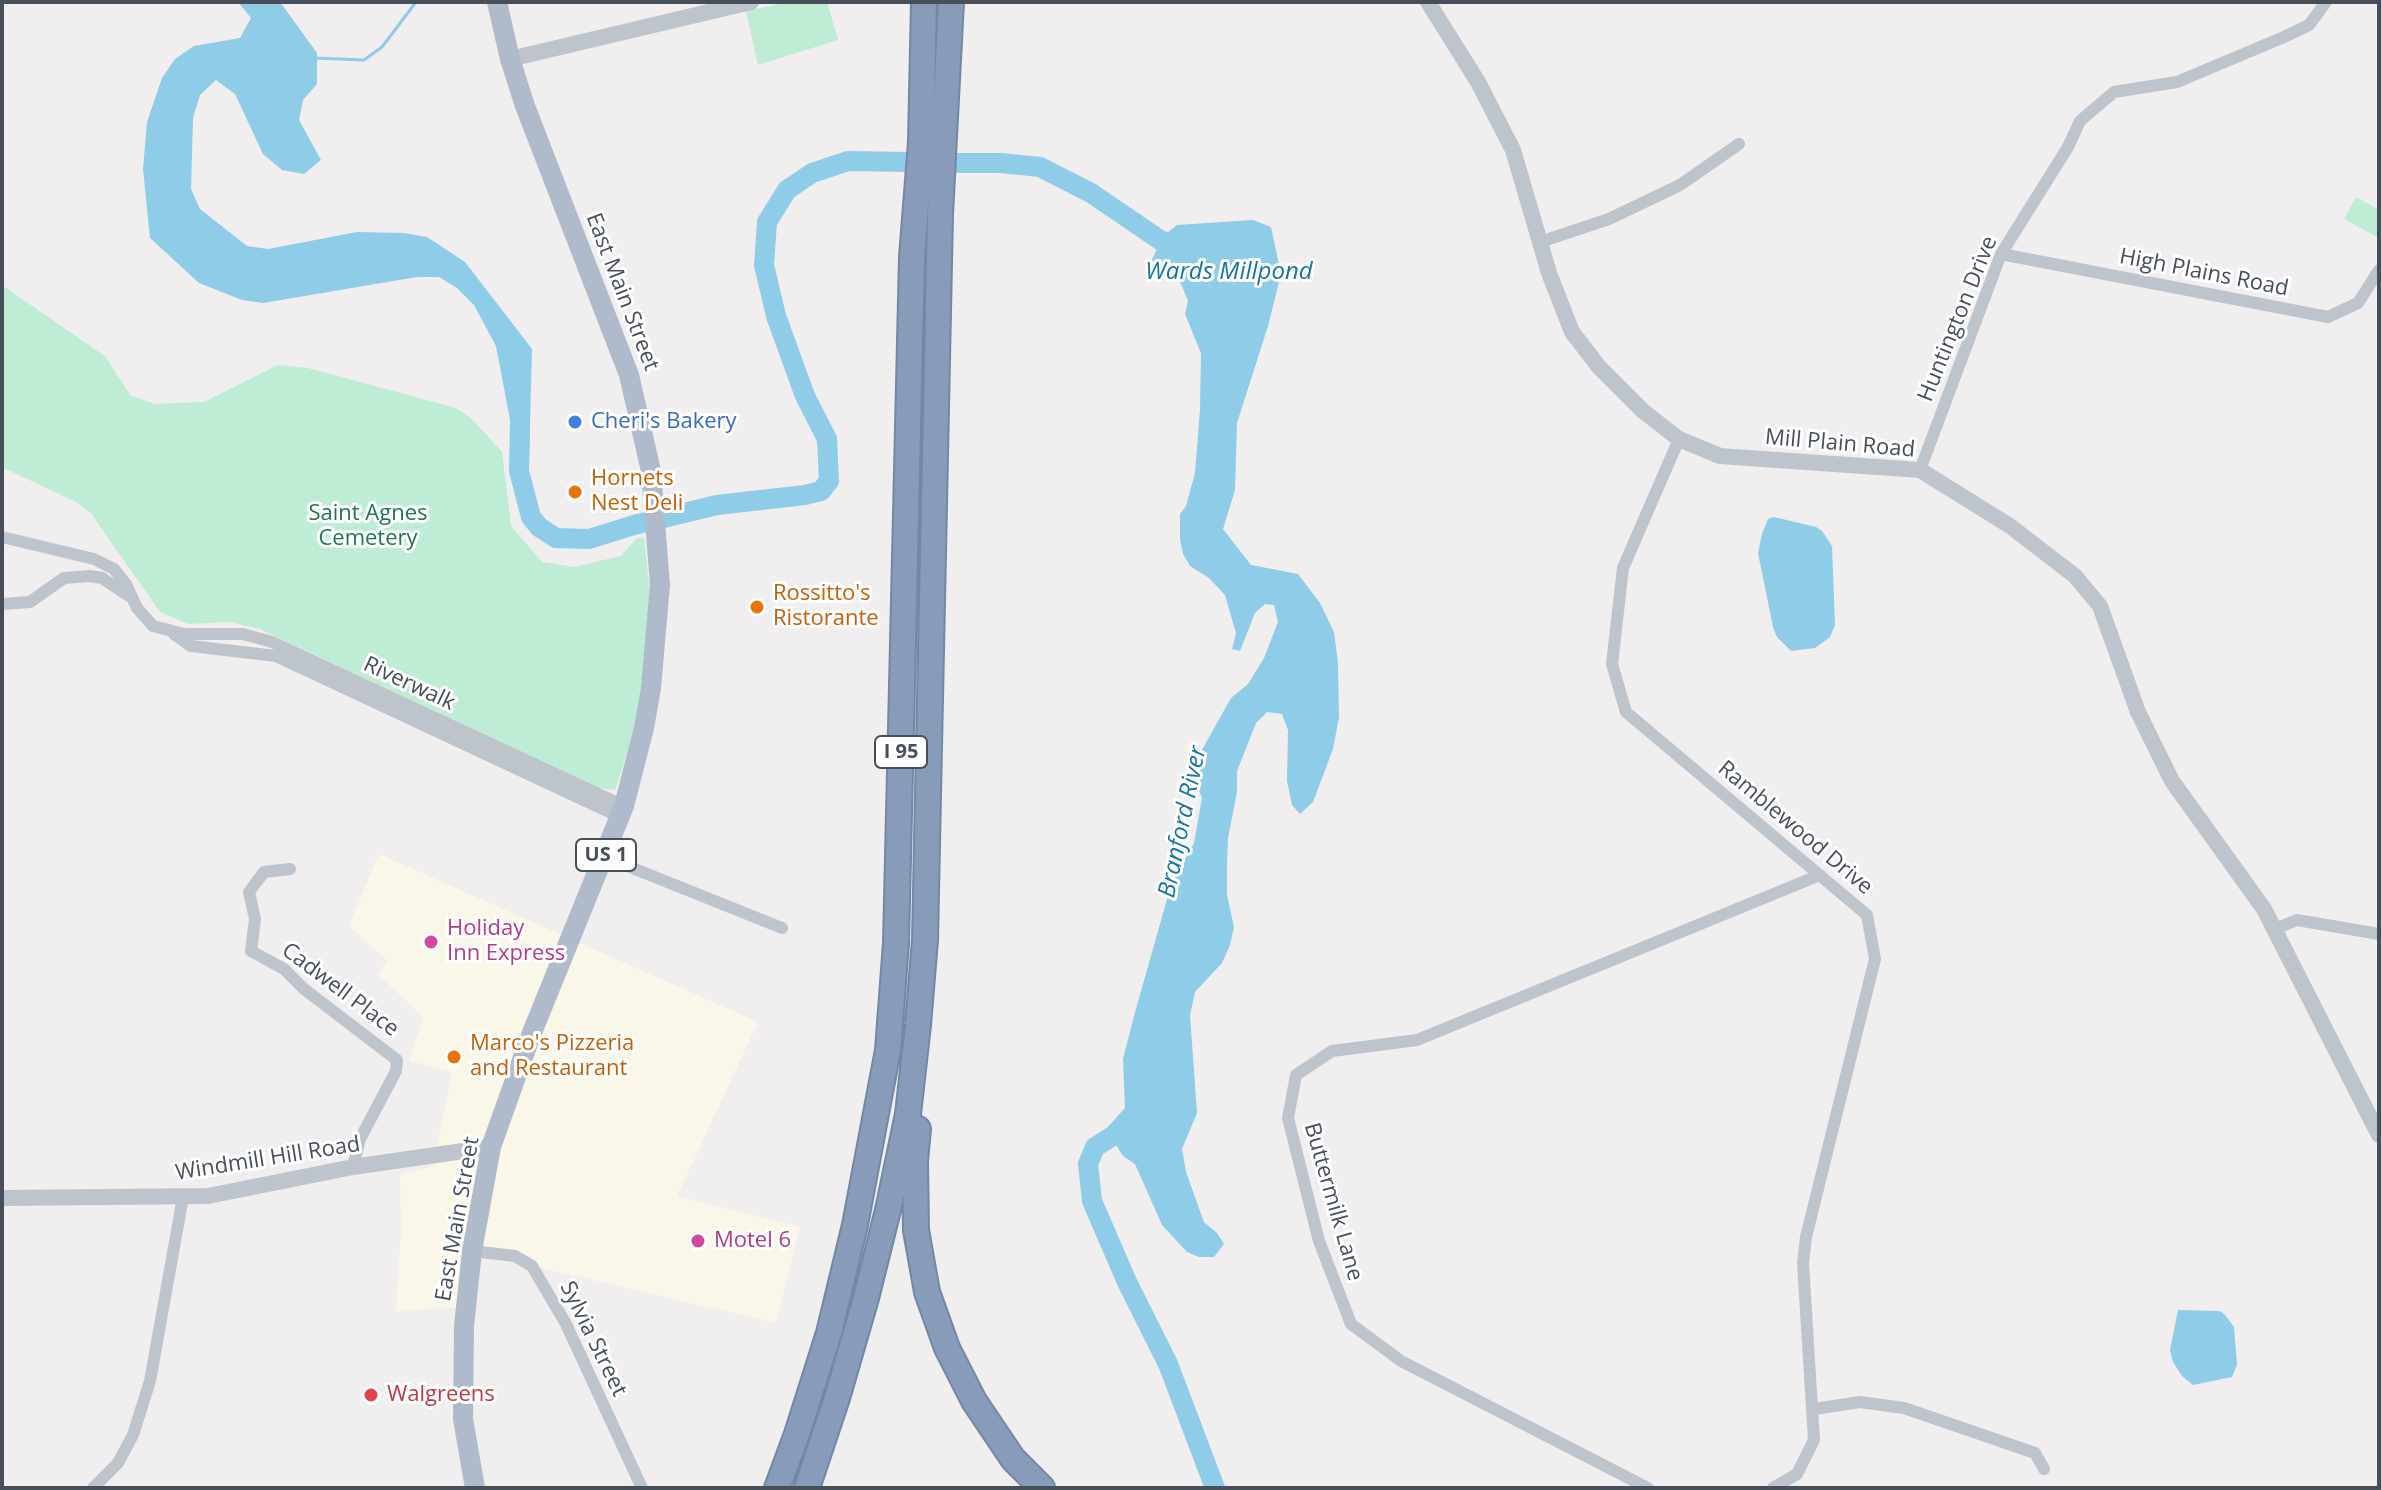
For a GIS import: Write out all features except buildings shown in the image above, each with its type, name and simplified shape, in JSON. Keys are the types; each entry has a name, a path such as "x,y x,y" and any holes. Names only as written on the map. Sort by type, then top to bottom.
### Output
{"highway":[{"name":"I 95","path":"777,1488 829,1333 855,1225 888,1050 896,943 912,257 921,142 924,2"},
{"name":"I 95","path":"807,1488 837,1398 888,1210 908,1114 925,940 940,214 951,2"},
{"path":"925,940 925,1044 915,1161 916,1230 927,1292 947,1348 974,1401 1013,1459 1042,1488"}],"main road":[{"name":"East Main Street","path":"475,1488 462,1407 464,1326 472,1251 491,1147 532,1032 622,812 644,728 658,623 655,501 639,411 622,352 525,106 497,2"}],"street":[{"path":"510,59 751,2"},
{"name":"Huntington Drive","path":"1920,470 2001,254 2068,147 2080,121 2114,92 2177,82 2309,25 2326,2"},
{"name":"Mill Plain Road","path":"1431,3 1513,150 1562,311 1579,344 1643,411 1679,439 1720,456 1920,470 2010,526 2075,576 2100,606 2138,712 2172,781 2256,897 2275,929 2379,1135"},
{"path":"1540,242 1609,219 1680,185 1739,144"},
{"name":"High Plains Road","path":"2001,254 2328,317 2358,303 2379,270"},
{"name":"Ramblewood Drive","path":"1679,439 1623,568 1612,664 1626,712 1867,915 1875,959 1806,1237 1803,1263 1814,1440 1797,1474 1773,1488"},
{"name":"Riverwalk","path":"2,537 94,559 114,569 137,608 153,626 184,634 243,634 272,642 622,812"},
{"name":"Riverwalk","path":"2,604 30,602 64,578 90,576 102,578 132,598"},
{"name":"Riverwalk","path":"168,630 191,646 276,656 622,812"},
{"path":"605,857 782,928"},
{"name":"Cadwell Place","path":"290,869 264,872 249,892 255,919 251,951 284,969 304,989 397,1060 396,1071 360,1139 353,1167"},
{"name":"Buttermilk Lane","path":"1648,1488 1401,1361 1351,1324 1319,1241 1288,1118 1296,1075 1332,1051 1419,1039 1820,875"},
{"path":"2275,929 2297,920 2379,934"},
{"name":"Windmill Hill Road","path":"2,1198 208,1196 353,1167 491,1147"},
{"path":"93,1488 118,1463 133,1435 150,1381 183,1197"},
{"name":"Sylvia Street","path":"472,1251 515,1256 532,1266 566,1324 642,1488"},
{"path":"1814,1409 1860,1402 1904,1408 2035,1453 2044,1469"}],"shaded area":[{"path":"379,854 758,1022 677,1196 800,1227 776,1323 473,1252 466,1307 396,1311 401,1230 400,1175 433,1166 452,1073 409,1060 423,1017 378,974 387,961 349,925"}],"green space":[{"path":"789,2 827,2 838,40 758,65 746,11"},
{"path":"2356,197 2379,210 2379,238 2344,219"},
{"name":"Saint Agnes Cemetery","path":"2,285 106,357 130,395 155,404 204,402 278,365 308,368 456,408 472,419 502,452 511,526 542,562 574,567 621,556 637,538 644,538 650,593 644,673 632,738 615,790 598,788 260,629 230,622 188,624 160,612 90,512 76,502 2,467"}],"water":[{"path":"238,2 280,2 317,53 317,84 303,100 299,120 321,160 304,174 282,170 263,154 235,94 216,80 200,95 193,118 191,189 200,209 247,246 268,249 357,232 403,233 427,237 465,262 532,349 529,462 514,441 496,346 474,305 457,288 439,277 417,277 263,303 242,300 199,283 150,238 143,169 147,122 162,78 175,59 194,46 240,38 251,18"},
{"name":"Wards Millpond","path":"1253,220 1271,227 1281,274 1237,423 1235,490 1223,529 1251,565 1298,574 1320,603 1334,632 1339,717 1333,749 1313,802 1300,814 1292,805 1287,781 1288,730 1282,714 1267,712 1256,723 1237,771 1227,862 1227,895 1234,927 1222,963 1195,992 1190,1015 1197,1113 1182,1149 1186,1172 1204,1222 1224,1244 1214,1257 1199,1257 1187,1252 1162,1225 1135,1164 1123,1156 1106,1129 1125,1108 1123,1059 1134,1016 1171,885 1194,843 1202,798 1194,764 1231,698 1248,684 1264,658 1278,622 1274,605 1265,604 1255,613 1240,651 1232,649 1236,633 1225,595 1209,578 1190,566 1183,554 1180,514 1186,506 1195,473 1201,353 1185,314 1188,301 1182,286 1173,272 1151,262 1162,237 1177,225"},
{"path":"1774,517 1816,527 1832,546 1835,625 1830,637 1815,648 1791,651 1777,637 1773,627 1758,553 1768,519"},
{"path":"2178,1310 2220,1311 2225,1315 2234,1327 2237,1365 2232,1377 2193,1385 2182,1376 2170,1350"}],"waterway":[{"path":"314,58 364,60 382,47 416,2"},
{"name":"Branford River","path":"520,421 519,471 531,517 539,527 556,538 589,539 717,505 821,491 829,481 827,439 805,396 776,316 764,265 767,222 787,190 812,173 848,161 908,162"},
{"name":"Branford River","path":"954,163 1040,167 1091,193 1160,240 1185,249"},
{"name":"Branford River","path":"1132,1124 1095,1147 1088,1164 1092,1201 1127,1282 1168,1364 1215,1488"}],"place":[{"name":"Cheri's Bakery","path":"575,422"},
{"name":"Hornets Nest Deli","path":"575,492"},
{"name":"Rossitto's Ristorante","path":"757,607"},
{"name":"Holiday Inn Express","path":"431,942"},
{"name":"Marco's Pizzeria and Restaurant","path":"454,1057"},
{"name":"Motel 6","path":"698,1241"},
{"name":"Walgreens","path":"371,1395"}]}
